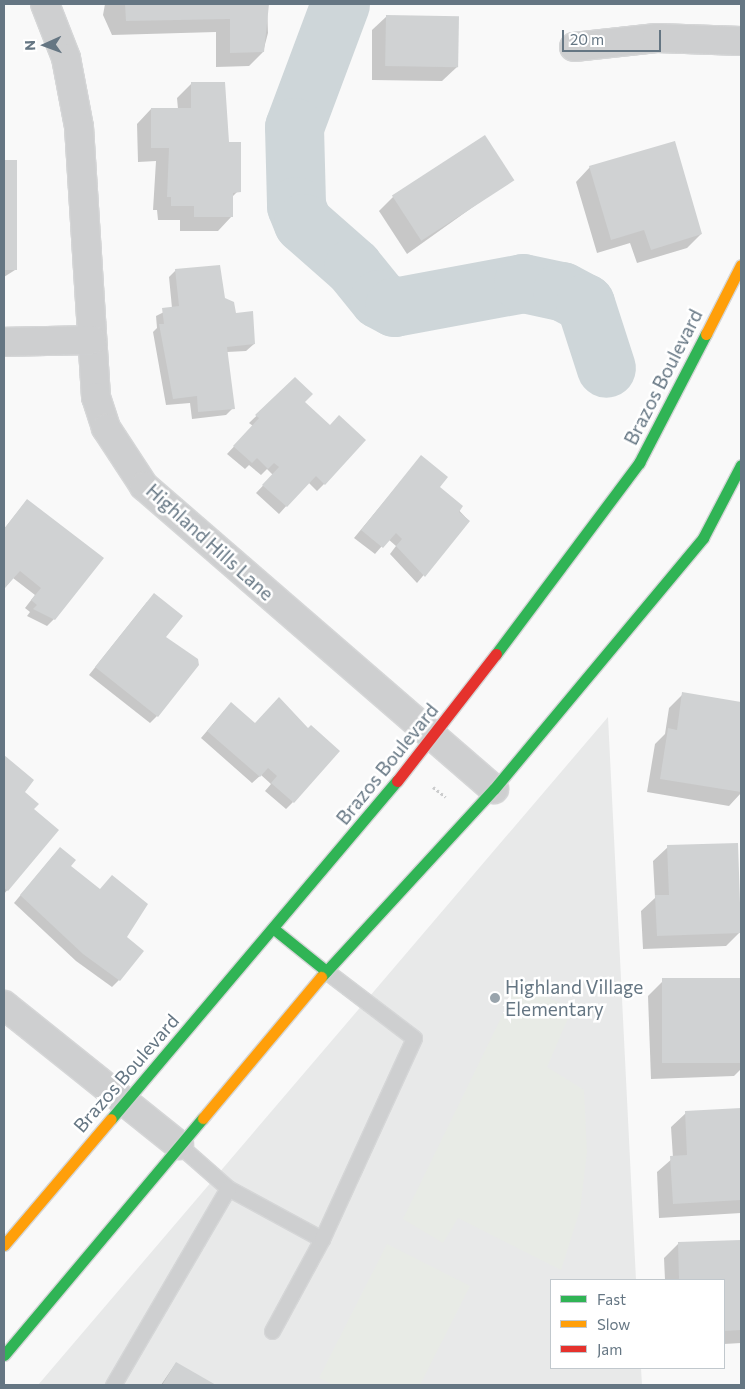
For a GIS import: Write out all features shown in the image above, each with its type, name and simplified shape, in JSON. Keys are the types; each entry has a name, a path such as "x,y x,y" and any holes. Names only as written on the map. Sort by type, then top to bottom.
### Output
{"main road":[{"name":"Brazos Boulevard","path":"4,1245 274,929 432,738 639,462 741,265"},
{"path":"4,1355 326,971 494,789 703,538 741,465"},
{"path":"274,929 326,971"}],"street":[{"name":"Highland Hills Lane","path":"45,4 66,58 79,127 96,397 106,428 144,486 432,738 494,789"},
{"path":"574,47 657,38 741,41"},
{"path":"4,342 92,340"},
{"path":"4,1004 123,1104 179,1145"}],"lane":[{"path":"272,1331 322,1239 414,1038 326,971"},
{"path":"179,1145 228,1188 322,1239"},
{"path":"113,1385 228,1188"}],"path":[{"path":"425,780 448,799"}],"shaded area":[{"name":"Highland Village Elementary","path":"608,717 636,1279 550,1279 550,1369 641,1369 642,1385 38,1385"},
{"path":"518,983 572,1009 547,1067 584,1090 587,1152 580,1210 561,1270 458,1218 443,1243 403,1219"},
{"path":"387,1244 470,1286 420,1385 333,1385 319,1378"}],"building":[{"path":"125,4 269,4 264,52 230,53 230,19 126,21"},
{"path":"386,15 459,16 458,67 385,66"},
{"path":"191,82 225,82 229,142 241,142 241,192 233,193 233,217 194,217 194,206 171,206 171,197 167,197 169,148 151,148 151,108 191,108"},
{"path":"485,135 514,180 421,241 392,195"},
{"path":"675,141 702,234 651,250 644,230 611,240 589,166"},
{"path":"4,160 17,160 17,270 4,270"},
{"path":"220,265 225,298 234,302 236,313 253,311 255,344 227,347 235,409 198,412 197,396 173,399 159,324 164,324 162,308 179,306 175,269"},
{"path":"295,377 313,394 305,402 330,425 339,415 366,440 325,485 316,476 287,507 262,485 279,467 274,463 268,469 257,458 252,463 233,446 259,418 255,415"},
{"path":"421,455 448,477 440,487 463,506 459,512 470,521 425,577 396,546 402,539 396,533 383,548 361,530"},
{"path":"27,499 104,558 55,620 33,609 37,605 31,600 41,588 20,571 4,589 4,529"},
{"path":"154,593 183,616 166,637 198,659 199,665 158,717 95,667"},
{"path":"682,692 741,702 741,792 660,779 668,728 677,730"},
{"path":"279,697 308,728 311,725 340,751 294,803 271,783 277,776 268,768 260,777 207,731 231,702 255,723"},
{"path":"4,755 34,780 25,792 39,804 34,809 59,830 8,891 4,888"},
{"path":"738,843 741,933 657,936 655,895 669,895 667,845"},
{"path":"60,847 76,860 71,866 100,889 112,875 148,904 127,937 144,951 120,981 83,954 20,895"},
{"path":"662,978 741,978 741,1063 662,1063"},
{"path":"741,1108 741,1200 673,1204 670,1156 687,1155 685,1111"},
{"path":"741,1240 741,1330 725,1331 725,1279 679,1279 678,1242"},
{"path":"176,1362 216,1385 162,1385"}],"waterway":[{"path":"340,4 294,127 296,206 303,223 353,267 379,299 394,307 523,283 562,291 585,303 606,368"}],"traffic: fast":[{"path":"496,654 639,463 706,334"},
{"path":"321,977 494,789 703,538 741,465"},
{"path":"111,1119 397,781"},
{"path":"274,929 326,971"},
{"path":"4,1355 203,1118"}],"traffic: slow":[{"path":"706,334 741,265"},
{"path":"203,1118 321,977"},
{"path":"4,1245 111,1119"}],"traffic: jam":[{"path":"397,781 496,654"}],"place":[{"name":"Highland Village Elementary","path":"495,998"}]}
